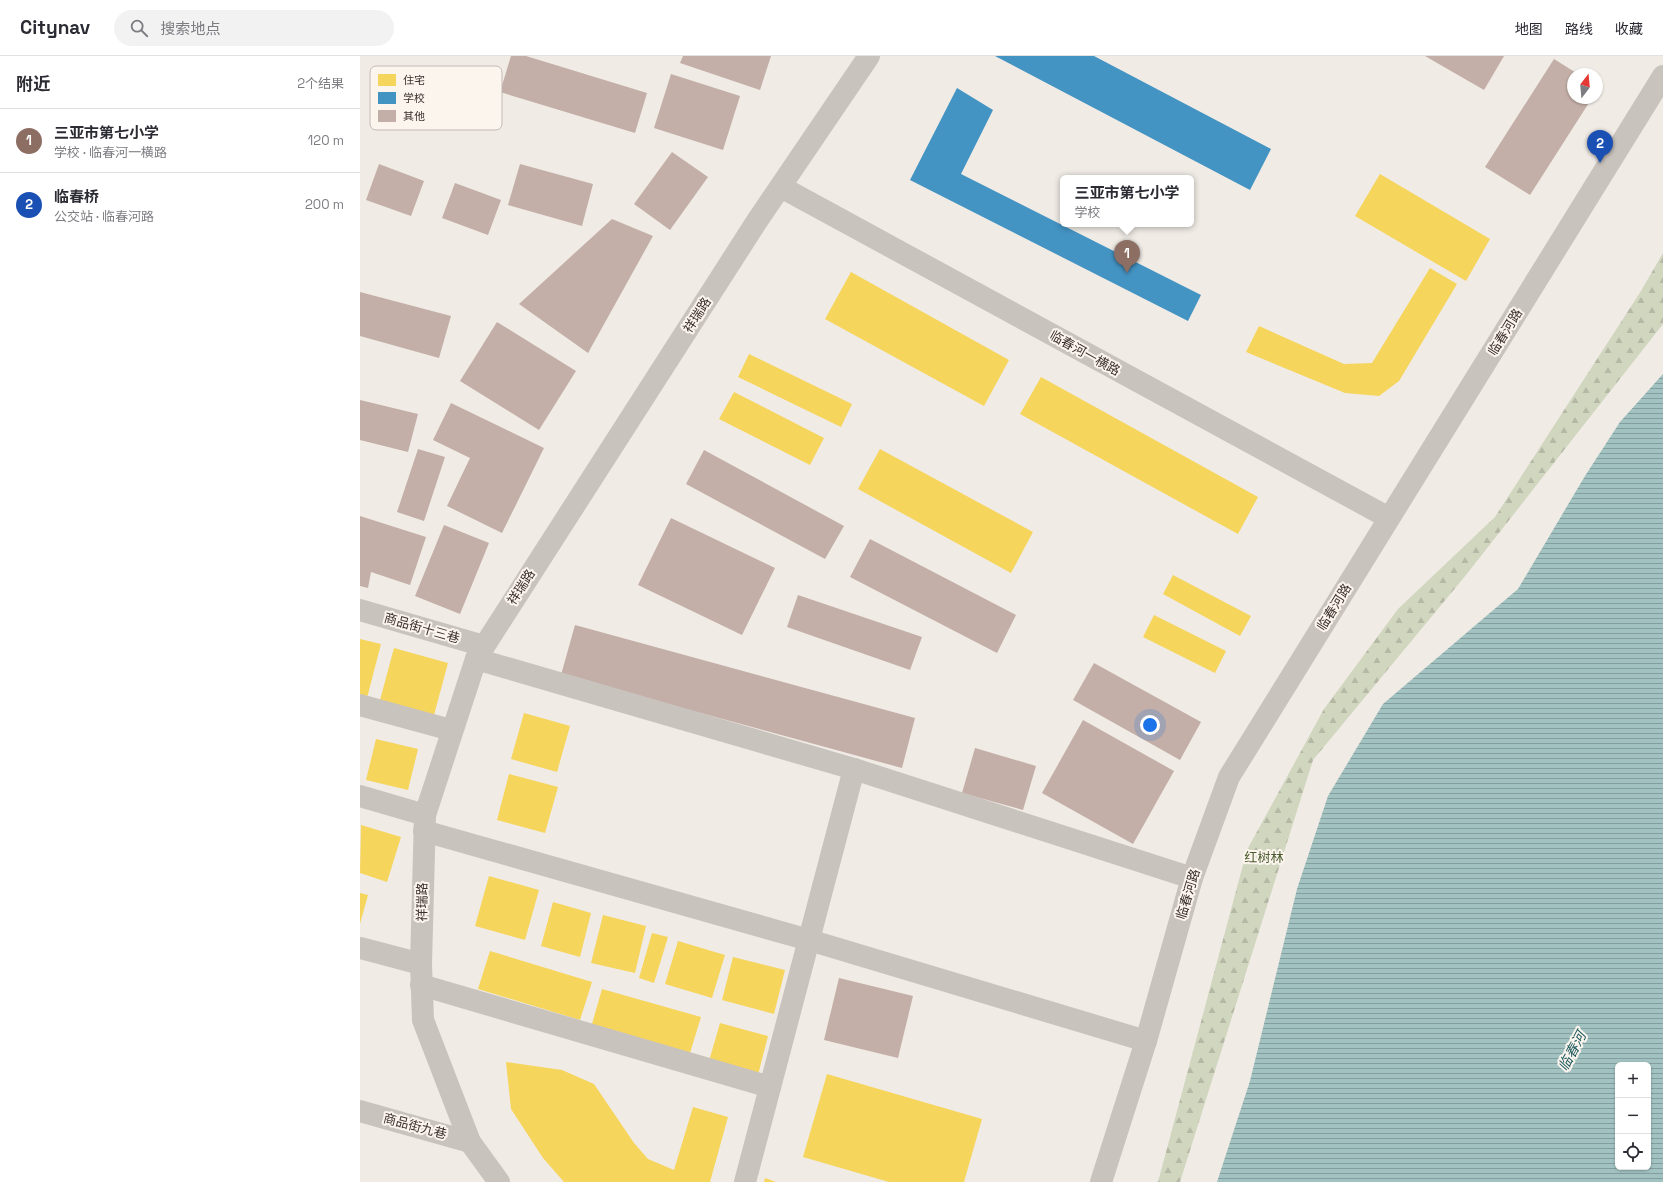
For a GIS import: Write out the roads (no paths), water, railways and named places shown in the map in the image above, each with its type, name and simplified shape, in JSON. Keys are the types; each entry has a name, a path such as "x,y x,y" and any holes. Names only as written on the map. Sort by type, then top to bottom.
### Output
{"street":[{"name":"祥瑞路","path":"499,1182 470,1142 422,1020 421,964 424,823 451,730 480,652 757,221 781,188 869,56"},
{"name":"临春河路","path":"1102,1182 1146,1041 1192,878 1229,776 1663,76"},
{"name":"临春河一横路","path":"781,188 1389,518"},
{"name":"商品街十三巷","path":"360,610 480,652 854,769 1192,878"},
{"path":"360,705 451,730"},
{"path":"745,1182 854,769"},
{"path":"360,796 424,823 1146,1041"},
{"path":"360,948 421,964"},
{"path":"422,985 770,1087"},
{"name":"商品街九巷","path":"360,1111 470,1142"}],"water":[{"name":"临春河","path":"1663,374 1663,1182 1217,1182 1250,1081 1297,889 1328,796 1383,704 1518,589 1585,476 1620,422"}],"place":[{"name":"临春桥","path":"1600,163"},
{"name":"三亚市第七小学","path":"1127,273"}],"park label":[{"name":"红树林","path":"1264,857"}]}
